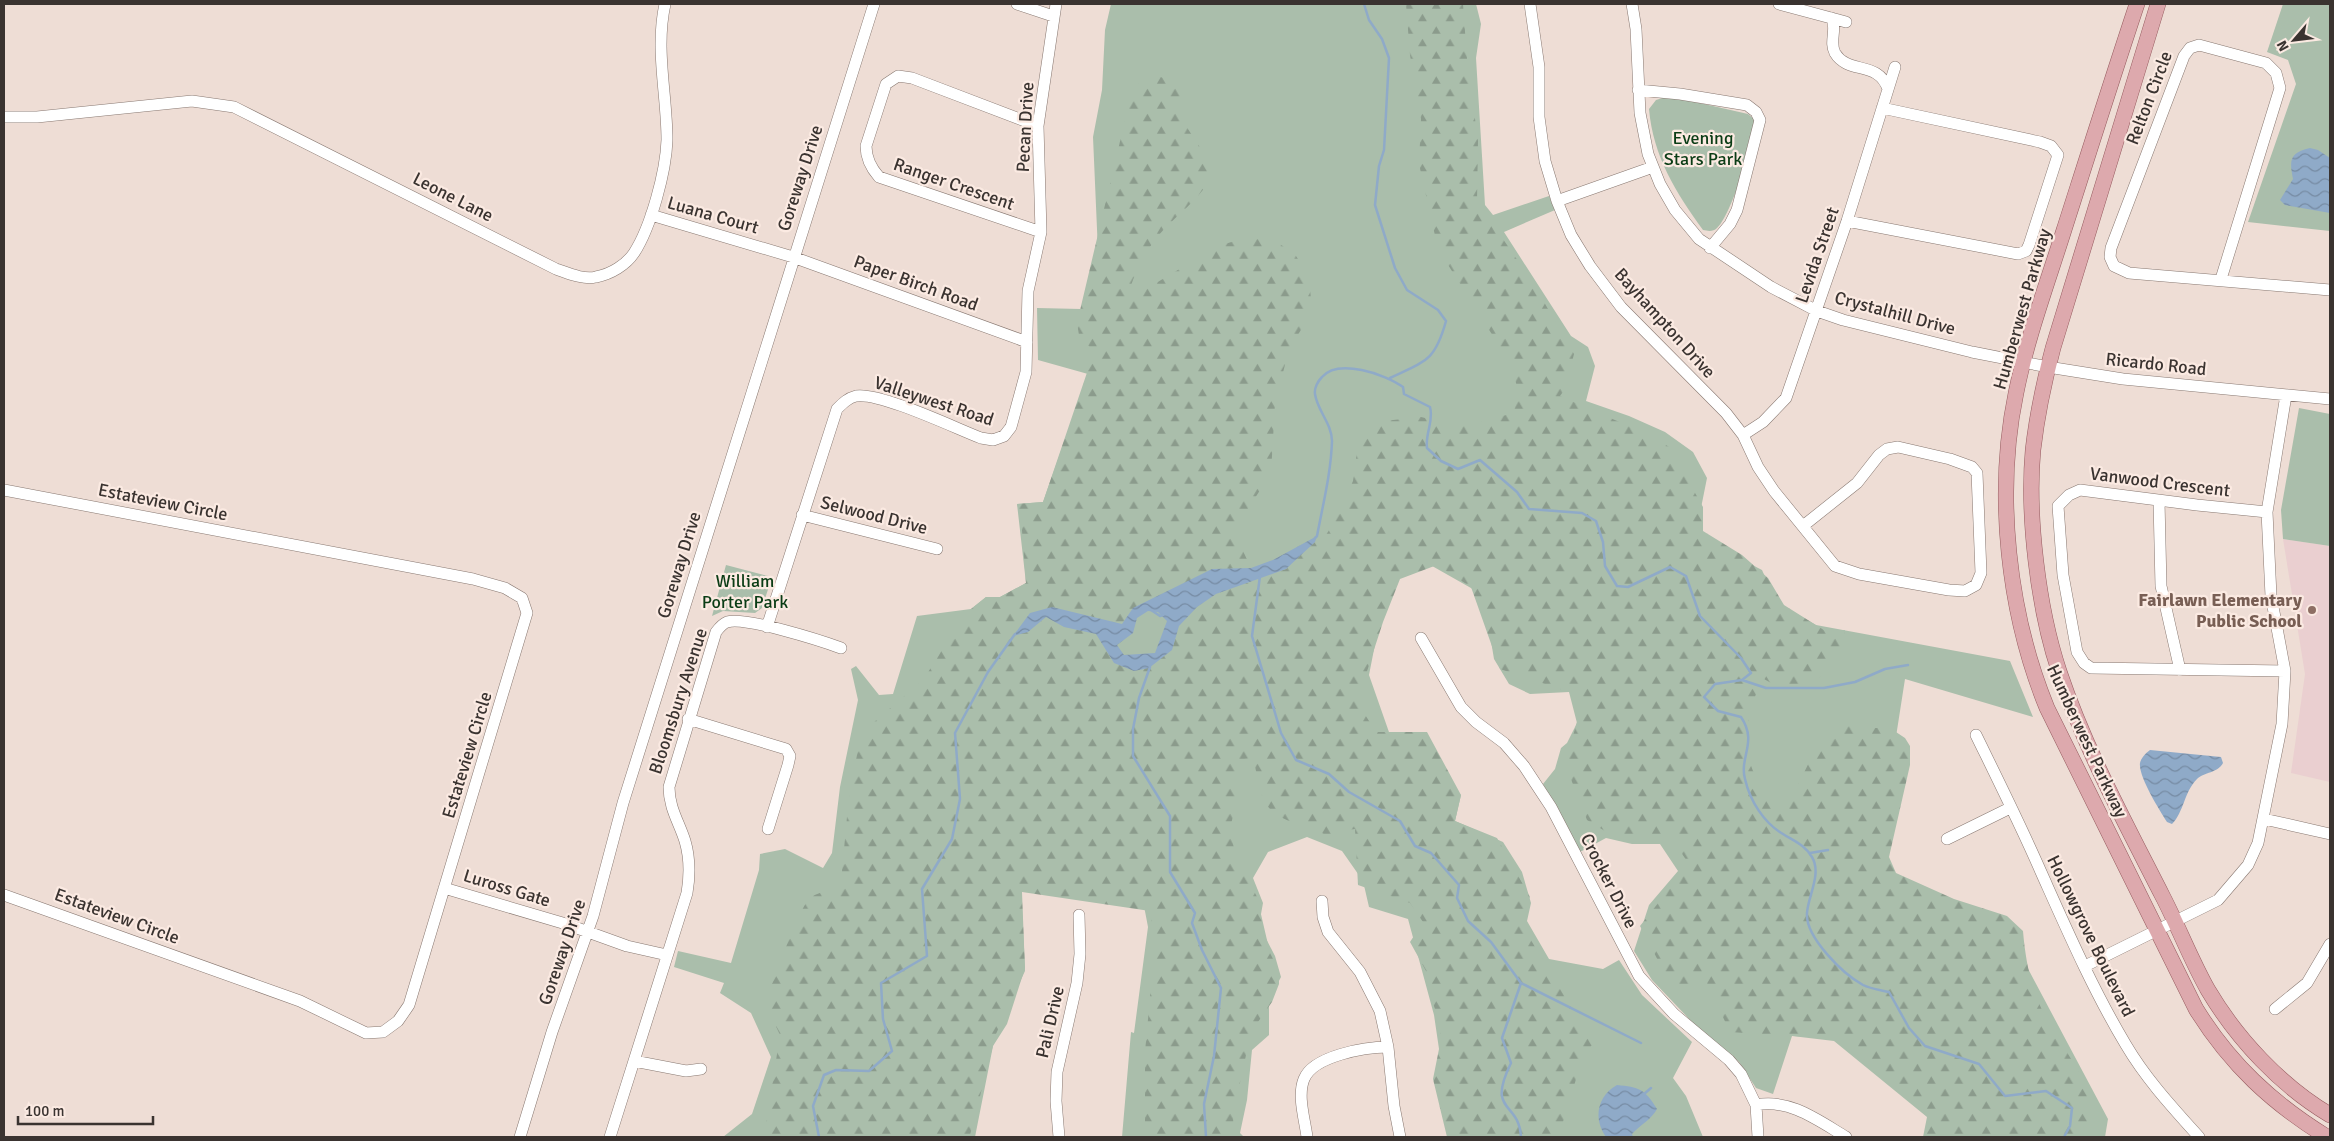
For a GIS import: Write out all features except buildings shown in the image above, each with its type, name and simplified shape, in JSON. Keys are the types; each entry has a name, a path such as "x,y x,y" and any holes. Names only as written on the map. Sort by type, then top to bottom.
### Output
{"main road":[{"name":"Humberwest Parkway","path":"2137,4 2104,102 2023,362 2015,395 2006,492 2008,544 2023,639 2034,676 2059,733 2182,984 2215,1040 2246,1075 2271,1098 2327,1137"},
{"name":"Humberwest Parkway","path":"2158,4 2048,367 2033,451 2034,533 2044,610 2058,670 2084,736 2208,990 2232,1025 2277,1075 2301,1095 2330,1115"},
{"path":"2137,77 2167,4"}],"street":[{"name":"Leone Lane","path":"4,117 37,117 192,101 234,107 270,123 556,269 575,276 595,277 618,269 634,253 651,215 663,171 667,142 666,103 661,70 662,18 665,4"},
{"name":"Goreway Drive","path":"520,1137 552,1032 588,932 623,803 874,4"},
{"path":"1017,4 1053,16"},
{"name":"Pecan Drive","path":"1027,342 1028,291 1041,232 1038,126 1056,4"},
{"name":"Bayhampton Drive","path":"1530,4 1539,67 1539,117 1545,161 1557,201 1576,242 1621,307 1726,412 1743,435 1758,467 1774,492 1835,566 1858,574 1949,590 1965,590 1976,585 1980,572 1977,473 1972,466 1950,459 1898,447 1887,449 1879,455 1857,483 1803,526"},
{"name":"Crystalhill Drive","path":"1632,4 1636,29 1640,113 1653,167 1685,226 1710,248 1772,287 1817,311 1843,320 2023,362"},
{"path":"1779,4 1796,6 1846,22"},
{"path":"1832,18 1835,26 1832,43 1839,58 1846,63 1874,71 1881,76 1888,89"},
{"name":"Relton Circle","path":"2221,280 2280,88 2276,73 2266,63 2199,45 2190,48 2184,56 2111,248 2110,257 2114,266 2129,272 2330,290"},
{"name":"Levida Street","path":"1743,435 1763,422 1786,398 1847,221 1895,67"},
{"name":"Ranger Crescent","path":"1038,126 912,78 898,76 886,84 866,146 866,154 871,168 879,177 1041,232"},
{"path":"1638,90 1688,95 1747,105 1756,112 1760,120 1737,210 1730,224 1710,248"},
{"path":"1847,221 2018,254 2026,251 2029,245 2058,155 2051,146 2040,142 1882,108"},
{"path":"1557,201 1653,167"},
{"name":"Luana Court","path":"651,215 794,257"},
{"name":"Paper Birch Road","path":"794,257 1027,342"},
{"name":"Valleywest Road","path":"767,627 837,409 845,401 863,396 881,399 981,438 993,440 1004,436 1010,427 1026,372 1027,342"},
{"name":"Ricardo Road","path":"2023,362 2123,379 2286,395"},
{"path":"2085,966 2218,900 2235,882 2254,853 2264,819 2282,724 2285,671 2271,596 2267,512 2286,395 2330,399"},
{"name":"Estateview Circle","path":"4,490 473,579 505,588 522,598 527,613 409,1005 398,1021 382,1032 366,1033 300,1001 4,895"},
{"name":"Vanwood Crescent","path":"2267,512 2080,490 2069,495 2058,506 2063,575 2077,652 2084,663 2092,668 2285,671"},
{"path":"2159,500 2161,586 2180,670"},
{"name":"Selwood Drive","path":"802,515 937,549"},
{"name":"Bloomsbury Avenue","path":"610,1137 688,884 687,851 672,812 669,795 672,774 716,632 721,625 736,621 767,627 841,648"},
{"name":"Crocker Drive","path":"1421,638 1461,706 1476,722 1504,743 1524,766 1547,800 1639,976 1674,1014 1735,1066 1746,1083 1756,1105 1758,1137"},
{"path":"688,719 786,749 790,756 788,765 768,829"},
{"name":"Hollowgrove Boulevard","path":"1976,735 2113,1024 2140,1067 2168,1104 2199,1137"},
{"path":"1947,839 2010,808"},
{"path":"2264,819 2330,834"},
{"name":"Luross Gate","path":"444,888 588,932 627,946 667,955"},
{"path":"1322,901 1323,917 1328,932 1360,972 1380,1011 1388,1047 1394,1106 1400,1137"},
{"name":"Pali Drive","path":"1058,1137 1057,1072 1077,983 1080,943 1079,915"},
{"path":"2275,1010 2307,983 2330,944"},
{"path":"1307,1137 1302,1097 1304,1080 1310,1070 1334,1057 1372,1047 1388,1047"},
{"path":"634,1061 686,1071 701,1069"},
{"path":"1756,1105 1769,1102 1806,1113 1846,1137"}],"shaded area":[{"name":"Fairlawn Elementary Public School","path":"2283,539 2330,546 2330,782 2291,773 2305,674"}],"green space":[{"path":"1111,4 1476,4 1481,24 1476,58 1485,205 1493,215 1549,196 1555,210 1504,232 1571,336 1588,347 1595,366 1586,401 1629,416 1665,432 1693,452 1707,478 1698,523 1709,543 1762,570 1776,602 1816,625 2010,661 2033,717 1905,679 1874,878 2026,965 2108,1119 2105,1137 1923,1137 1927,1117 1834,1041 1792,1036 1773,1094 1756,1088 1739,1062 1694,1024 1652,980 1634,951 1649,905 1678,871 1660,844 1632,844 1606,838 1580,852 1543,784 1555,769 1561,748 1567,743 1577,723 1569,692 1530,694 1509,684 1494,659 1487,617 1478,592 1418,558 1387,583 1369,675 1390,735 1461,795 1455,821 1503,842 1522,872 1531,903 1527,921 1549,959 1603,969 1619,960 1642,995 1692,1042 1673,1078 1686,1096 1703,1137 1452,1137 1434,1015 1408,919 1369,907 1363,881 1342,851 1307,837 1268,852 1253,878 1263,903 1259,925 1275,956 1281,977 1269,1000 1269,1035 1252,1050 1247,1100 1240,1133 1244,1137 1122,1137 1131,1032 1134,1033 1148,927 1144,906 1021,885 1025,968 1007,1024 993,1046 975,1137 723,1137 752,1114 771,1057 751,1013 720,993 724,983 674,967 678,951 731,963 759,870 760,854 785,849 823,868 832,853 840,787 858,700 851,669 856,666 879,695 893,694 917,616 971,609 986,597 1000,597 1026,583 1017,504 1043,502 1088,374 1038,360 1037,308 1081,309 1098,252 1093,137 1102,90 1105,30"},
{"path":"1406,4 1463,4 1467,59 1478,141 1477,201 1533,283 1574,354 1565,389 1560,396 1656,438 1669,447 1703,507 1703,531 1742,555 1768,578 1784,605 1827,632 1845,630 1838,660 1819,678 1795,690 1782,689 1764,679 1759,686 1750,710 1744,747 1753,771 1775,805 1787,803 1819,744 1831,730 1850,724 1860,728 1890,728 1905,738 1910,746 1910,765 1889,857 1896,873 1954,899 2007,916 2023,931 2028,966 2038,1001 2087,1089 2091,1103 2089,1137 1926,1137 1930,1115 1841,1039 1730,1032 1706,981 1673,989 1640,926 1689,864 1669,835 1613,836 1587,820 1565,764 1584,697 1500,669 1471,587 1437,565 1400,579 1383,622 1357,702 1376,732 1427,732 1461,795 1455,821 1497,838 1530,897 1519,920 1593,1044 1583,1056 1560,1132 1562,1137 1447,1137 1433,1079 1441,1039 1440,1024 1430,994 1431,980 1410,942 1423,922 1410,903 1358,885 1355,829 1340,831 1330,839 1324,834 1277,815 1269,808 1261,793 1253,758 1244,759 1237,783 1235,809 1231,824 1232,840 1236,855 1257,897 1270,953 1279,971 1279,984 1272,1002 1251,1032 1233,1115 1234,1137 1145,1137 1145,1052 1155,943 1150,911 1022,892 1025,971 996,1034 970,1135 961,1137 764,1137 780,1035 765,1003 779,964 806,903 811,897 841,882 848,806 858,749 873,723 924,679 950,636 971,609 986,597 1000,597 1026,583 1021,517 1017,504 1043,502 1094,352 1079,335 1077,323 1131,95 1141,82 1146,78 1158,77 1180,84 1182,120 1215,170 1202,191 1151,245 1130,288 1141,292 1218,246 1245,238 1276,241 1296,256 1309,276 1311,300 1304,325 1289,349 1275,404 1271,473 1239,523 1235,534 1251,568 1212,569 1122,624 1051,607 1028,632 1046,617 1064,627 1096,634 1114,663 1172,650 1179,626 1197,607 1216,594 1286,569 1315,542 1326,535 1336,519 1353,481 1358,444 1367,431 1384,421 1421,417 1446,423 1474,424 1513,413 1519,395 1513,371 1438,249 1419,164 1421,119 1410,55"},
{"path":"2283,4 2330,4 2330,231 2248,222 2296,84 2288,60 2267,52"},
{"name":"Evening Stars Park","path":"1669,96 1748,114 1754,119 1755,130 1740,182 1728,211 1722,222 1714,230 1703,230 1684,202 1667,173 1655,143 1649,109 1656,100"},
{"path":"2299,408 2330,414 2330,546 2283,539 2281,510"},
{"name":"William Porter Park","path":"726,565 772,577 762,608 755,613 723,611 712,616"}],"water":[{"path":"2310,148 2318,150 2330,158 2330,213 2285,205 2280,200 2293,179 2292,158 2298,152"},
{"path":"1317,536 1315,542 1286,569 1216,594 1197,607 1179,626 1172,650 1149,668 1134,671 1114,663 1096,634 1064,627 1046,617 1028,632 1013,636 1030,613 1052,607 1122,624 1133,608 1212,569 1251,568 1273,560","holes":["1148,611 1158,612 1167,621 1155,653 1124,655 1117,645 1133,633 1137,618"]},
{"path":"2150,750 2221,757 2223,763 2218,769 2197,779 2189,790 2179,814 2172,824 2167,822 2142,776 2140,769 2141,759"},
{"path":"1617,1085 1641,1090 1649,1097 1657,1109 1632,1134 1633,1137 1606,1137 1599,1123 1598,1116 1601,1102 1605,1095"}],"waterway":[{"path":"1364,4 1369,20 1382,39 1389,58 1384,150 1379,166 1375,205 1395,268 1407,290 1438,310 1446,321 1438,344 1433,352 1421,363 1390,378"},
{"path":"1315,538 1317,536 1326,488 1332,441 1330,429 1316,400 1316,387 1322,377 1329,371 1350,368 1374,373 1395,382 1403,387 1404,394 1430,407 1431,418 1427,448 1441,461 1458,469 1480,460 1517,492 1529,509 1582,513 1596,521 1603,542 1605,566 1617,586 1628,587 1670,567 1686,576 1700,616 1741,658 1751,673 1742,680"},
{"path":"1260,576 1252,636 1281,733 1296,760 1329,774 1349,792 1400,821 1415,846 1431,853 1459,885 1457,898 1468,921 1491,942 1521,983 1641,1043"},
{"path":"1151,610 1160,616 1163,615"},
{"path":"819,1137 813,1106 824,1075 836,1070 869,1071 892,1051 883,1019 881,983 927,956 922,889 952,839 960,799 955,733 988,672 1015,634"},
{"path":"1908,665 1885,669 1855,682 1824,688 1766,688 1742,680 1715,684 1704,697 1718,711 1741,717 1748,734 1744,764 1745,779 1754,803 1770,824 1803,846 1812,857 1816,871 1808,906 1808,923 1812,933 1827,954 1836,964 1863,985 1889,992 1909,1028 1925,1046 1979,1064 2005,1096 2046,1091 2072,1108 2070,1126 2064,1137"},
{"path":"1150,667 1139,698 1133,729 1133,756 1170,816 1170,872 1195,913 1192,923 1202,950 1221,988 1214,1056 1204,1104 1206,1137"},
{"path":"1810,853 1828,850"},
{"path":"1521,983 1502,1038 1511,1063 1504,1079 1503,1099 1519,1125 1521,1137"},
{"path":"1644,1094 1651,1088"}],"place":[{"name":"Fairlawn Elementary Public School","path":"2312,610"}]}
